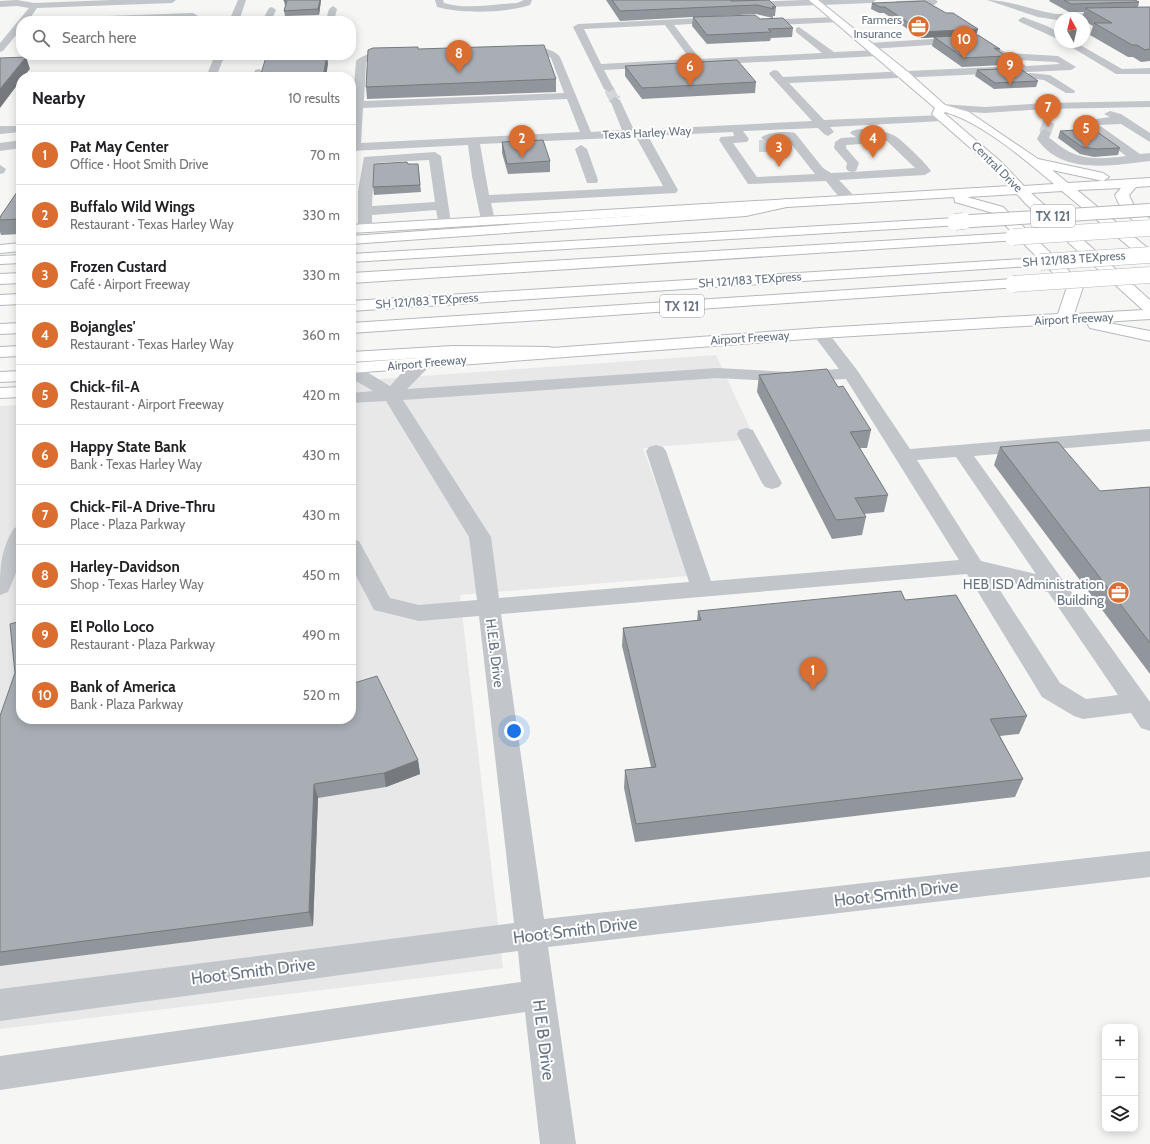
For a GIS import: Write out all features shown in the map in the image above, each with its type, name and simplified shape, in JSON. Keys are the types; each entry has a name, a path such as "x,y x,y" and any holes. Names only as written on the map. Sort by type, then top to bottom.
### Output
{"main road":[{"name":"Central Drive","path":"814,1 904,74 1074,241 1150,308"},
{"name":"Central Drive","path":"942,112 984,132 996,134 1150,256"},
{"path":"1032,161 1132,183"},
{"path":"356,229 1150,182"},
{"path":"1132,183 1122,195 1124,202 1130,210 1150,227"},
{"path":"940,194 998,210 1062,272 1075,287 1064,319 1150,336"},
{"path":"356,240 746,212 786,203"},
{"name":"TX 121","path":"356,258 1150,210"},
{"name":"SH 121/183 TEXpress","path":"356,278 1013,237 1150,227"},
{"path":"0,249 16,248"},
{"name":"SH 121/183 TEXpress","path":"356,306 1150,256"},
{"path":"0,260 16,259"},
{"name":"TX 121","path":"356,328 1150,275"},
{"path":"0,279 16,278"},
{"path":"0,300 16,299"},
{"name":"Airport Freeway","path":"356,369 548,352 820,333 1150,314"},
{"path":"0,329 16,328"},
{"path":"0,352 16,351"},
{"path":"356,357 453,352 548,352"},
{"path":"0,377 16,376"},
{"path":"0,393 16,392"}],"street":[{"path":"6,2 17,2 32,6 172,0"},
{"path":"236,16 242,0"},
{"path":"439,0 440,5 444,7 456,8 518,6 527,3 528,0"},
{"path":"738,5 872,0"},
{"path":"855,1 861,5 934,2 931,0"},
{"path":"991,0 1023,10 1056,17 1149,11"},
{"path":"1004,4 1030,1"},
{"path":"193,16 197,5"},
{"path":"27,16 33,8 32,6"},
{"path":"1050,6 1069,11 1149,11"},
{"path":"332,16 333,9"},
{"path":"270,16 272,10"},
{"path":"1023,10 1012,14 1054,34"},
{"path":"669,25 734,20"},
{"path":"749,21 774,22 838,20"},
{"path":"1092,26 1150,24"},
{"path":"669,25 697,62"},
{"path":"610,89 597,67 578,27 716,25"},
{"path":"1044,28 1054,27"},
{"path":"0,49 16,29"},
{"path":"799,30 831,55"},
{"path":"597,67 831,55 874,49 978,39 1024,69"},
{"path":"1078,48 1120,72 1150,71"},
{"path":"0,49 14,49"},
{"path":"506,50 534,50 552,54 587,136"},
{"path":"356,101 360,60 374,55 406,54"},
{"path":"780,80 1072,67 1058,59 1003,56"},
{"path":"760,59 830,134"},
{"path":"213,72 218,60"},
{"path":"719,61 728,71"},
{"path":"965,79 1040,76 1051,79 1070,91"},
{"path":"356,111 571,96"},
{"path":"484,199 671,190 647,145 635,133 615,100"},
{"name":"Texas Harley Way","path":"356,147 435,150 474,145 587,136 821,125 942,112 1044,106 1150,104"},
{"path":"1097,106 1107,113 1123,120 1150,138"},
{"path":"1050,118 1058,116 1107,113"},
{"path":"1123,120 1093,122 1090,124 1137,158"},
{"path":"0,130 16,129"},
{"path":"735,129 747,144 759,169 750,176"},
{"path":"869,132 891,138 925,171 855,171 829,177 753,181 725,140 747,144 794,140 830,134 869,132"},
{"path":"1045,133 1043,139 1063,154 1073,159 1089,162 1150,157"},
{"path":"830,134 829,142 855,171"},
{"path":"747,144 768,142 776,145 794,140"},
{"path":"794,140 819,170 829,177 850,199"},
{"path":"855,171 853,163 840,148 840,142 882,140 897,144"},
{"path":"488,220 474,145 579,144 592,180"},
{"path":"0,147 16,145"},
{"path":"625,146 647,145"},
{"path":"581,149 596,148"},
{"path":"365,228 368,160 435,150 444,223"},
{"path":"650,177 664,176"},
{"path":"576,181 606,180"},
{"path":"481,186 497,185"},
{"path":"365,211 442,206"},
{"path":"820,333 851,374 904,455 1051,690 1083,709 1143,712"},
{"path":"391,395 422,364"},
{"name":"H.E.B. Drive","path":"356,372 391,395 480,537 530,935"},
{"path":"356,398 717,373 790,377 851,374"},
{"path":"746,434 772,483"},
{"path":"904,455 1150,435"},
{"path":"656,451 702,588"},
{"path":"961,451 1143,712"},
{"path":"0,587 16,546"},
{"path":"356,555 382,604 419,613 973,566 1056,586"},
{"name":"Hoot Smith Drive","path":"0,1004 530,935 1150,864"},
{"name":"H E B Drive","path":"530,935 558,1144"},
{"path":"0,1073 538,995"}],"shaded area":[{"path":"716,355 755,439 643,448 689,576 460,595 503,968 0,1029 0,406 16,405 16,724 356,724 356,381"}],"building":[{"path":"284,0 320,0 318,9 284,11 287,1"},
{"path":"612,0 769,0 776,7 772,7 774,9 757,5 620,11"},
{"path":"1064,0 1135,0 1139,2 1071,4"},
{"path":"925,1 946,13 953,13 978,29 922,32 885,7 880,7 872,3"},
{"path":"1150,7 1150,49 1145,50 1137,45 1132,45 1094,23 1112,23 1085,8"},
{"path":"755,15 760,19 783,18 793,28 768,29 771,32 707,35 693,17"},
{"path":"978,35 1000,49 994,48 1006,56 964,58 934,37"},
{"path":"544,45 556,79 366,87 368,50 373,48 418,47 418,49"},
{"path":"16,57 16,60 24,60 0,89 0,58"},
{"path":"265,60 326,60 324,72 262,72"},
{"path":"737,60 756,82 642,88 625,66"},
{"path":"1019,68 1038,81 995,83 977,70"},
{"path":"1093,129 1120,148 1096,149 1082,147 1060,131"},
{"path":"543,140 550,161 507,164 502,142"},
{"path":"407,162 408,164 418,164 420,185 373,187 374,164"},
{"path":"16,193 16,219 0,220 0,217"},
{"path":"827,369 838,387 843,386 871,430 850,432 888,495 855,498 866,517 836,520 759,375"},
{"name":"HEB ISD Administration Building","path":"1058,442 1100,491 1150,487 1150,643 1000,447"},
{"path":"901,591 905,600 956,595 1027,716 990,719 1023,779 636,824 625,770 656,767 623,628 701,620 698,611"},
{"path":"16,622 16,724 356,724 356,682 377,676 418,760 384,773 314,784 309,912 0,952 0,716 15,673 10,624"}],"tunnel":[{"path":"609,89 614,99"},
{"path":"1045,133 1049,121"},
{"path":"759,146 770,146"}],"place":[{"name":"Farmers Insurance","path":"918,27"},
{"name":"Bank of America","path":"964,59"},
{"name":"Harley-Davidson","path":"459,73"},
{"name":"El Pollo Loco","path":"1010,85"},
{"name":"Happy State Bank","path":"690,86"},
{"name":"Chick-Fil-A Drive-Thru","path":"1048,127"},
{"name":"Chick-fil-A","path":"1086,148"},
{"name":"Buffalo Wild Wings","path":"522,158"},
{"name":"Bojangles'","path":"873,158"},
{"name":"Frozen Custard","path":"779,167"},
{"name":"HEB ISD Administration Building","path":"1119,592"},
{"name":"Pat May Center","path":"813,690"}]}
